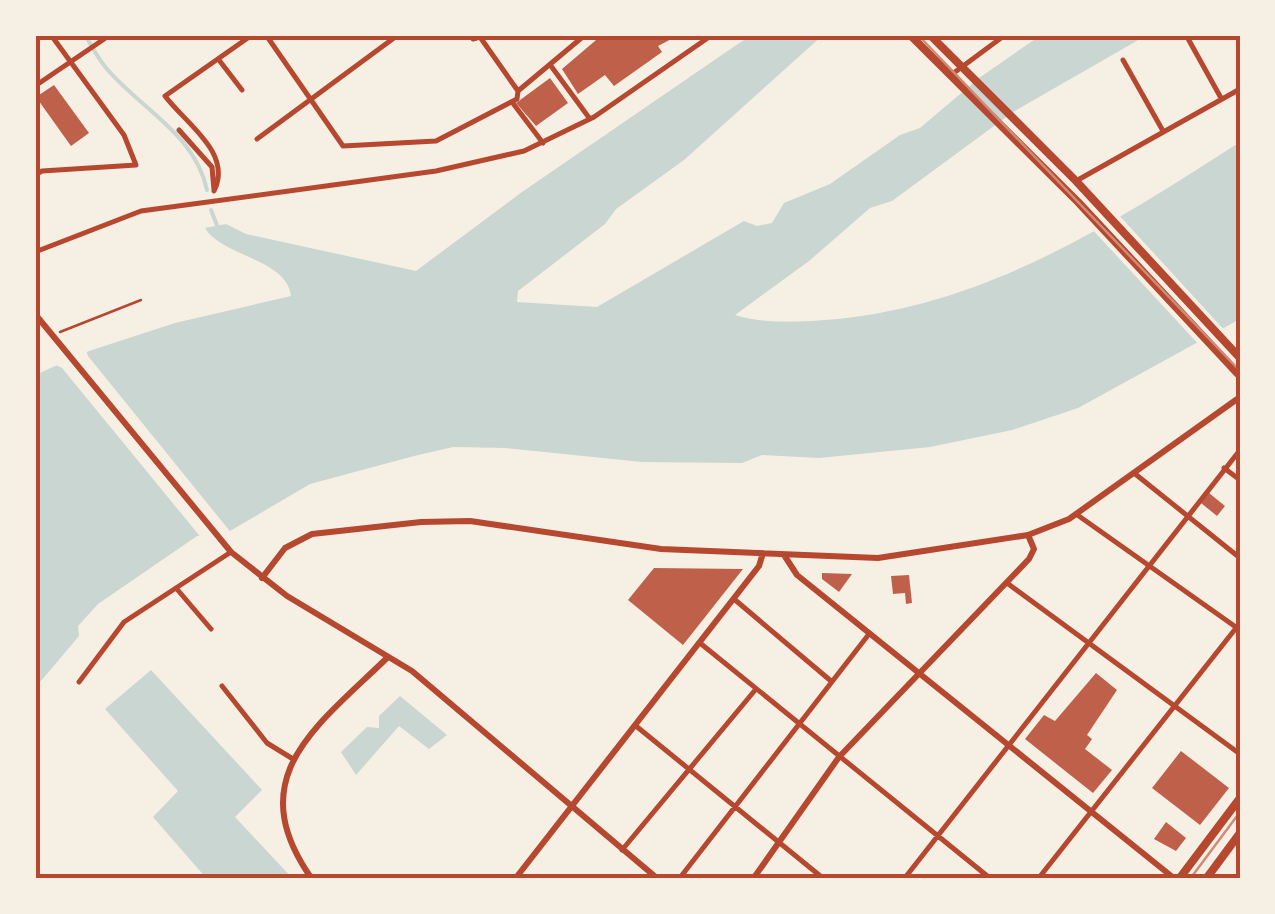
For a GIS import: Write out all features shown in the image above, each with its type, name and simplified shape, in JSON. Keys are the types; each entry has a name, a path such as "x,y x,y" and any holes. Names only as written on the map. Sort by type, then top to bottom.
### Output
{"main road":[{"path":"910,35 1078,202 1240,376"},
{"path":"930,35 1076,181 1239,357"},
{"path":"1177,879 1240,798"},
{"path":"1206,879 1240,833"}],"street":[{"path":"35,175 42,171 136,165 124,136 51,35"},
{"path":"35,86 110,35"},
{"path":"215,195 221,178 217,154 165,96 252,35"},
{"path":"266,35 343,146 436,141 512,102 518,90 585,35"},
{"path":"256,139 398,35"},
{"path":"470,35 473,40 480,37 518,90"},
{"path":"35,252 140,211 215,195 436,171 524,151 590,120 712,35"},
{"path":"954,79 1005,35"},
{"path":"1186,35 1222,99"},
{"path":"219,60 242,90"},
{"path":"1123,60 1163,131"},
{"path":"551,66 590,120"},
{"path":"1076,181 1240,89"},
{"path":"512,102 543,143"},
{"path":"178,130 212,168 215,195"},
{"path":"35,314 229,550 262,578 412,671 658,879"},
{"path":"262,578 285,548 312,534 421,522 470,521 661,549 763,554 916,556 1028,536 1076,514 1240,397"},
{"path":"904,879 1146,564 1240,450"},
{"path":"1224,468 1240,480"},
{"path":"1134,472 1240,558"},
{"path":"1038,879 1239,627 1076,514"},
{"path":"752,879 839,756 1034,549 1028,536"},
{"path":"79,682 124,622 229,550"},
{"path":"517,878 760,566 763,554"},
{"path":"784,554 797,575 1177,879"},
{"path":"1006,583 1240,754"},
{"path":"176,588 211,629"},
{"path":"734,599 832,682"},
{"path":"679,879 869,634"},
{"path":"700,644 990,879"},
{"path":"312,879 288,839 281,814 281,794 293,759 388,656"},
{"path":"222,686 267,743 293,759"},
{"path":"622,850 756,689"},
{"path":"636,726 824,879"}],"path":[{"path":"51,335 141,300"}],"shaded area":[{"path":"751,35 823,35 684,160 616,209 605,224 518,291 517,302 597,307 744,221 757,226 772,223 784,203 830,184 900,135 920,128 979,78 1041,35 1147,35 1013,112 892,201 870,208 809,261 735,315 768,321 825,320 938,299 1043,258 1143,203 1240,142 1240,319 1078,408 1012,430 930,447 819,458 762,455 742,463 642,462 505,448 453,447 310,484 230,531 197,536 98,604 78,626 79,636 35,688 35,375 89,351 175,323 291,296 278,274 225,245 205,228 226,224 246,234 416,271 522,192"},
{"path":"151,670 262,790 235,817 293,879 207,879 153,817 178,791 105,709"},
{"path":"400,696 447,735 429,749 399,726 356,775 341,752 367,727 379,728 379,716"}],"pier":[{"path":"1117,213 1226,332 1201,347 1091,228"},
{"path":"85,347 88,356 233,535 203,540 62,368 52,363"}],"building":[{"path":"602,35 679,35 658,46 662,52 614,86 605,75 578,94 562,69"},
{"path":"550,78 568,103 536,126 516,103"},
{"path":"54,85 89,133 71,146 36,97"},
{"path":"1209,493 1225,506 1217,516 1201,503"},
{"path":"654,568 743,569 683,645 628,600"},
{"path":"822,573 852,574 839,592 822,579"},
{"path":"909,575 912,603 906,604 905,593 893,594 891,576"},
{"path":"1096,673 1117,690 1087,735 1092,739 1085,749 1112,770 1093,793 1025,739 1044,715 1055,721"},
{"path":"1181,751 1229,788 1200,825 1152,788"},
{"path":"1166,822 1186,838 1176,851 1154,839"}],"waterway":[{"path":"85,35 107,69 191,153 207,190"},
{"path":"211,210 218,228"}],"tram line":[{"path":"918,35 1240,371"},
{"path":"1190,879 1240,812"}]}
